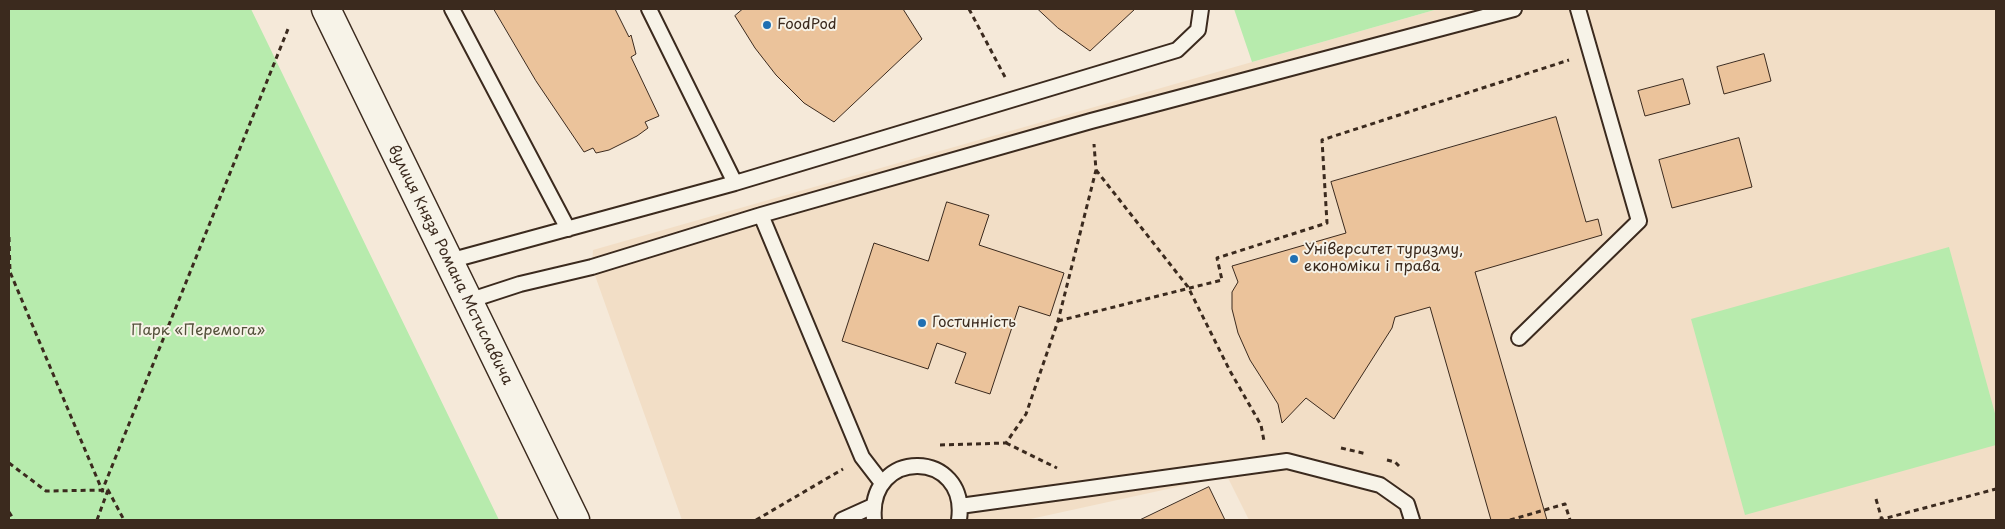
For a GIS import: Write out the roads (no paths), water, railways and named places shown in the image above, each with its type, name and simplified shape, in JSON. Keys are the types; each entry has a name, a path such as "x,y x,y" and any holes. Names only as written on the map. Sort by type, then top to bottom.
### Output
{"street":[{"name":"вулиця Князя Романа Мстиславича","path":"326,9 575,520"}],"lane":[{"path":"452,9 568,230"},
{"path":"649,9 735,183"},
{"path":"449,261 735,183 1177,50 1198,30 1201,9"},
{"path":"468,301 520,284 592,268 762,215 1091,121 1514,9"},
{"path":"1519,338 1639,222 1578,9"},
{"path":"762,215 862,457 882,484"},
{"path":"960,506 1287,462 1380,485 1407,504 1412,520"},
{"path":"842,520 874,513 877,492 882,484 896,471 910,466 924,466 938,471 950,480 957,492 960,506 959,520"}],"place":[{"name":"FoodPod","path":"767,25"},
{"name":"Університет туризму, економіки і права","path":"1294,259"},
{"name":"Гостинність","path":"922,323"}],"park label":[{"name":"Парк «Перемога»","path":"198,331"}]}
